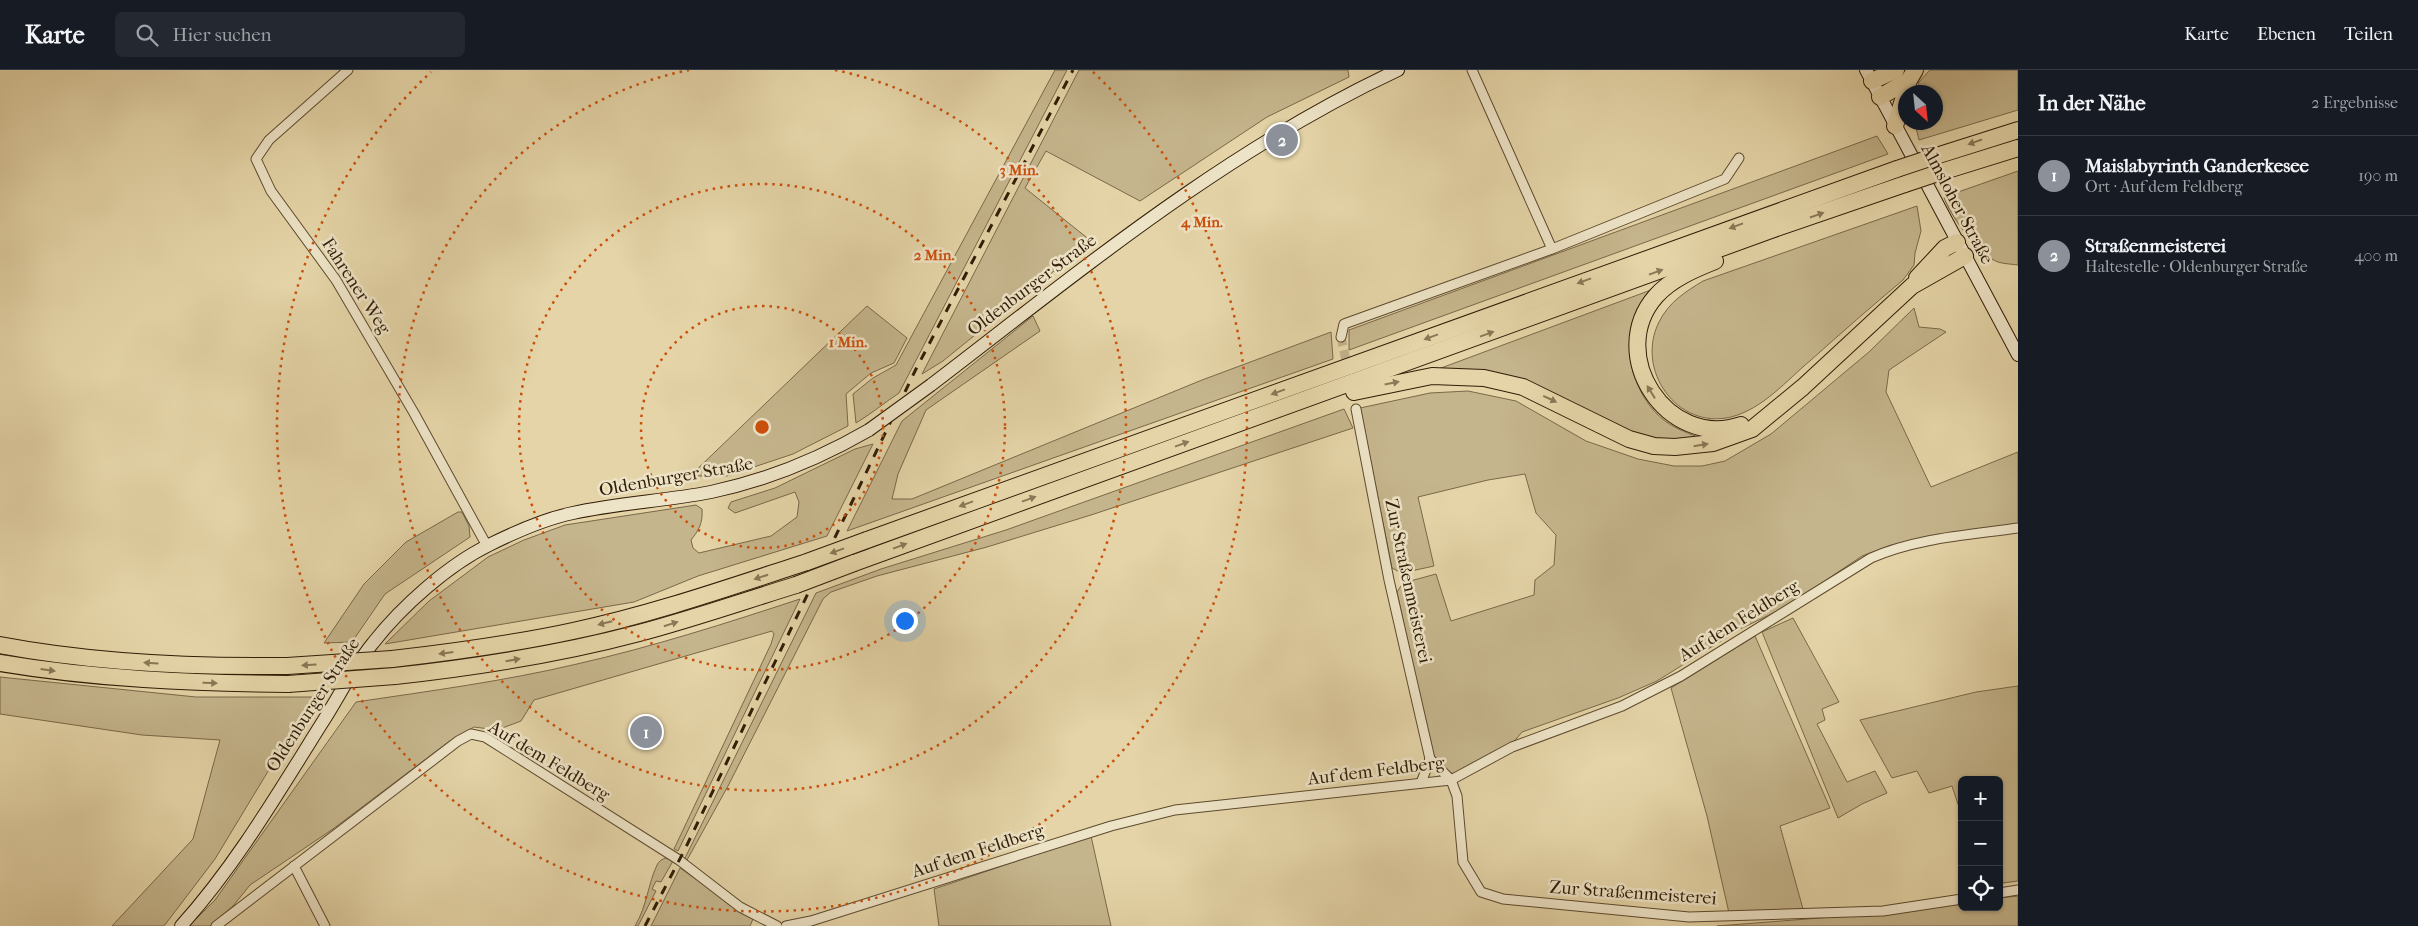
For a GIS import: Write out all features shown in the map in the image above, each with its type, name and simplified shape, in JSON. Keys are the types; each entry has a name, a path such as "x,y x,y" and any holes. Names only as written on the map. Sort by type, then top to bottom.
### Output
{"highway":[{"path":"1869,76 1907,73"},
{"path":"1880,97 1907,73"},
{"path":"1895,126 1907,73"},
{"path":"0,645 105,659 196,666 287,666 392,659 511,644 575,630 698,598 807,562 1897,169 2018,130"},
{"path":"0,663 105,676 196,683 288,684 395,676 454,669 516,659 639,633 796,585 1771,230 2018,148"},
{"path":"1771,230 1754,246 1681,276 1656,295 1647,309 1641,326 1638,347 1640,369 1650,391 1663,408 1676,418 1693,426 1726,429 1771,414"},
{"path":"1326,392 1356,392 1432,376 1484,378 1523,387 1628,439 1654,446 1675,448 1705,444 1735,437 1752,429 1912,286 1961,249"}],"main road":[{"name":"Oldenburger Straße","path":"180,926 241,850 372,644 402,610 438,579 487,546 532,526 571,513 709,492 782,473 819,458 869,430 931,385 1116,243 1216,171 1285,130 1398,70"},
{"name":"Almsloher Straße","path":"1869,76 2018,355"}],"street":[{"name":"Fahrener Weg","path":"348,70 269,140 256,159 271,191 336,280 414,413 487,546"},
{"path":"1472,70 1552,249"},
{"path":"1341,337 1344,324 1552,249 1725,179 1739,158"},
{"name":"Zur Straßenmeisterei","path":"1356,409 1390,580 1430,759 1451,780 1457,796 1463,862 1481,892 1503,899 1689,917 1883,911 1958,900"},
{"name":"Auf dem Feldberg","path":"786,926 811,921 1110,826 1174,810 1451,780 1512,747 1622,706 1681,676 1871,558 1912,544 2018,528"},
{"name":"Auf dem Feldberg","path":"216,926 458,741 471,734 484,737 561,785 679,860 740,907 777,926"},
{"path":"1421,783 1430,759"},
{"path":"294,866 325,926"},
{"path":"2003,892 2018,890"}],"shaded area":[{"path":"1055,70 1067,70 899,393 856,423 853,394 873,378 896,365"},
{"path":"1079,70 1348,70 1349,77 1267,117 1140,201 1046,151 1025,188 1091,241 943,361 922,374"},
{"path":"1930,70 2018,70 2018,110 1919,140 1917,130 1943,130 1943,85 1918,85"},
{"path":"1877,136 1888,154 1349,350 1349,330"},
{"path":"2018,171 2018,265 1998,262 1974,244 1952,214 1944,197"},
{"path":"1917,206 1921,231 1914,265 1903,280 1764,401 1743,413 1731,417 1711,419 1694,414 1678,405 1666,392 1657,377 1653,359 1653,340 1663,315 1684,294 1703,281"},
{"path":"1659,287 1638,313 1631,330 1630,359 1634,374 1646,400 1655,412 1665,421 1703,439 1656,440 1627,435 1571,403 1433,371"},
{"path":"867,306 907,338 894,363 871,373 846,394 848,426 793,454 727,476 690,476"},
{"path":"1914,308 1919,327 1940,329 1946,332 1889,370 1886,392 1931,487 2018,452 2018,524 1891,545 1862,556 1786,607 1740,629 1657,681 1618,698 1522,732 1511,745 1491,753 1454,774 1445,770 1432,753 1397,592 1403,583 1436,574 1451,621 1534,595 1535,580 1554,565 1556,535 1536,513 1525,474 1488,480 1418,497 1434,566 1402,573 1392,568 1360,408 1430,393 1468,391 1516,401 1586,441 1638,459 1674,466 1702,466 1725,461 1771,434 1869,352"},
{"path":"1033,316 1040,331 926,410 898,474 892,499 912,499 1202,380 1331,332 1333,359 847,531 902,421"},
{"path":"1344,409 1353,428 1091,515 987,547 877,576 831,592 823,599 728,786 687,860 685,858 816,593 881,569 1006,530"},
{"path":"873,444 827,536 698,576 634,602 385,644 429,601 488,557 524,540 565,525 696,505 702,509 702,518 691,540 693,548 699,553 771,536 797,517 799,502 795,492 735,513 728,508 731,502 775,488 855,449"},
{"path":"458,512 462,512 469,526 470,537 385,594 352,642 324,643 364,584 406,542"},
{"path":"800,599 678,851 674,849 771,644 774,634 772,631 534,700 521,721 497,730 474,727 451,740 333,829 250,885 233,906 210,926 189,926 215,900 356,702 495,681 577,664 717,626"},
{"path":"1793,618 1839,702 1822,709 1825,720 1817,724 1847,782 1875,771 1887,793 1862,804 1838,818 1762,632"},
{"path":"1755,636 1830,808 1780,826 1803,909 1729,913 1707,816 1671,688"},
{"path":"0,677 196,697 313,697 215,859 164,926 112,926 193,839 220,740 142,735 0,714"},
{"path":"2018,686 2018,881 2003,883 2003,776 1958,776 1958,804 1952,786 1929,793 1917,771 1892,778 1860,720 1976,692"},
{"path":"1091,836 1111,926 939,926 934,889"},
{"path":"666,858 673,861 661,882 656,881 652,889 656,891 638,926 635,926 657,865"},
{"path":"680,868 753,919 750,926 651,926"},
{"path":"2018,896 2018,926 1717,926 1910,911 1958,902 1958,911 2003,911 2003,898"}],"tunnel":[{"path":"1341,337 1348,370"}],"railway":[{"path":"645,926 685,849 916,369 1073,70"}],"place":[{"name":"Straßenmeisterei","path":"1282,140"},
{"name":"Maislabyrinth Ganderkesee","path":"646,732"}]}
